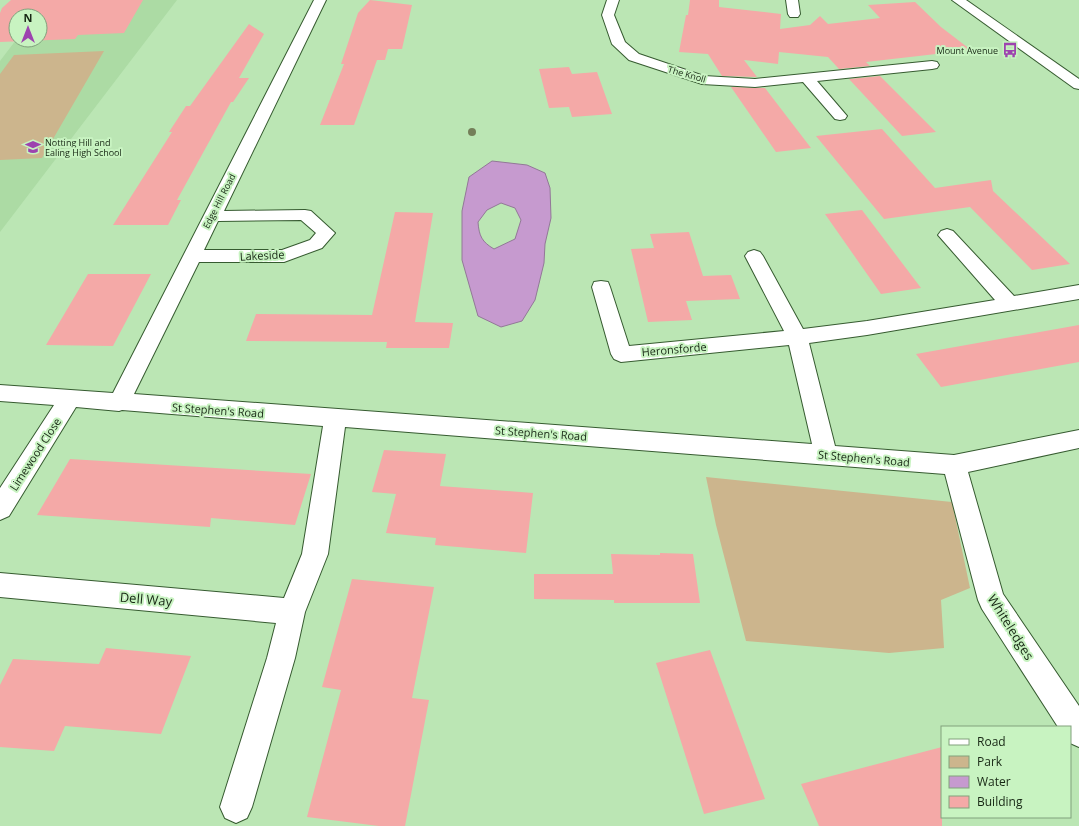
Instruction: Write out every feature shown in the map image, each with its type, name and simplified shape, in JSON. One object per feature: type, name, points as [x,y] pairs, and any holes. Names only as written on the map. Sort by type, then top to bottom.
[{"type":"street","name":"Edge Hill Road","points":[[119,403],[320,0]]},
{"type":"street","name":"The Knoll","points":[[613,0],[608,15],[619,44],[634,57],[702,80],[755,83],[932,65]]},
{"type":"street","points":[[792,0],[794,14]]},
{"type":"street","points":[[958,0],[1079,85]]},
{"type":"street","points":[[808,78],[840,116]]},
{"type":"street","name":"Lakeside","points":[[192,256],[284,256],[316,244],[326,233],[305,215],[212,216]]},
{"type":"street","points":[[947,235],[1010,304]]},
{"type":"street","points":[[754,256],[797,337],[826,455]]},
{"type":"street","name":"Heronsforde","points":[[601,287],[621,354],[797,337],[867,328],[1079,292]]},
{"type":"street","name":"St Stephen's Road","points":[[0,393],[335,419],[747,448],[954,465],[1079,439]]},
{"type":"street","name":"Limewood Close","points":[[0,509],[70,399]]},
{"type":"street","points":[[236,807],[281,658],[292,612],[314,554],[335,419]]},
{"type":"street","name":"Whiteledges","points":[[954,465],[991,600],[1079,732]]},
{"type":"street","name":"Dell Way","points":[[0,585],[292,612]]},
{"type":"shaded area","name":"Notting Hill and Ealing High School","points":[[45,0],[177,0],[0,232],[0,61],[10,48],[48,48],[48,8],[42,8]]},
{"type":"green space","points":[[104,51],[42,158],[0,160],[0,74],[14,55]]},
{"type":"green space","points":[[706,477],[952,502],[970,588],[941,600],[944,648],[889,653],[746,641],[716,525]]},
{"type":"water","points":[[492,161],[527,165],[545,173],[550,188],[551,218],[545,244],[544,263],[535,300],[522,321],[501,327],[478,316],[462,260],[462,211],[469,177]],"holes":[[[501,203],[515,208],[521,220],[515,239],[494,249],[482,238],[479,231],[478,222],[487,210]]]},
{"type":"building","points":[[11,0],[143,0],[124,33],[78,35],[75,39],[48,40],[48,8],[8,8],[8,42],[0,42],[0,13],[2,8]]},
{"type":"building","points":[[370,0],[412,5],[402,49],[388,49],[385,60],[377,60],[354,125],[320,125],[344,64],[341,64],[358,13]]},
{"type":"building","points":[[690,0],[719,0],[719,7],[781,14],[780,29],[810,25],[820,16],[828,24],[880,18],[868,5],[915,2],[941,27],[971,50],[866,62],[870,66],[839,69],[828,57],[779,52],[778,64],[744,60],[757,77],[722,76],[708,54],[679,52]]},
{"type":"building","points":[[249,24],[264,34],[239,78],[249,78],[233,102],[231,102],[177,200],[181,200],[168,225],[113,225],[172,132],[169,132],[186,106],[190,106]]},
{"type":"building","points":[[569,67],[572,74],[597,72],[612,114],[572,117],[569,107],[549,108],[539,69]]},
{"type":"building","points":[[880,76],[936,132],[902,136],[849,79]]},
{"type":"building","points":[[731,87],[765,88],[811,148],[776,152]]},
{"type":"building","points":[[882,129],[935,188],[991,180],[993,191],[1070,264],[1032,270],[970,207],[884,219],[816,136]]},
{"type":"building","points":[[862,210],[921,288],[881,294],[825,214]]},
{"type":"building","points":[[395,212],[433,213],[415,322],[453,323],[449,348],[386,348],[387,342],[246,341],[256,314],[372,315]]},
{"type":"building","points":[[689,232],[703,276],[731,275],[740,299],[686,301],[692,320],[648,322],[631,249],[654,248],[650,234]]},
{"type":"building","points":[[88,274],[151,274],[113,346],[46,345]]},
{"type":"building","points":[[1079,325],[1079,362],[941,387],[916,354]]},
{"type":"building","points":[[384,450],[446,454],[440,486],[533,493],[526,553],[435,545],[436,538],[386,533],[396,494],[372,492]]},
{"type":"building","points":[[70,459],[311,474],[295,525],[211,518],[210,527],[37,515]]},
{"type":"building","points":[[660,553],[693,554],[700,603],[614,603],[614,600],[534,599],[534,574],[613,574],[611,554],[660,555]]},
{"type":"building","points":[[352,579],[434,587],[412,698],[429,700],[405,826],[379,826],[307,817],[341,690],[322,687]]},
{"type":"building","points":[[106,648],[191,656],[161,734],[65,726],[54,751],[0,747],[0,685],[13,659],[99,664]]},
{"type":"building","points":[[710,650],[765,799],[704,814],[656,663]]},
{"type":"building","points":[[941,747],[942,826],[819,826],[801,784]]},
{"type":"place","name":"Mount Avenue","points":[[1010,50]]},
{"type":"place","name":"Notting Hill and Ealing High School","points":[[33,147]]}]
